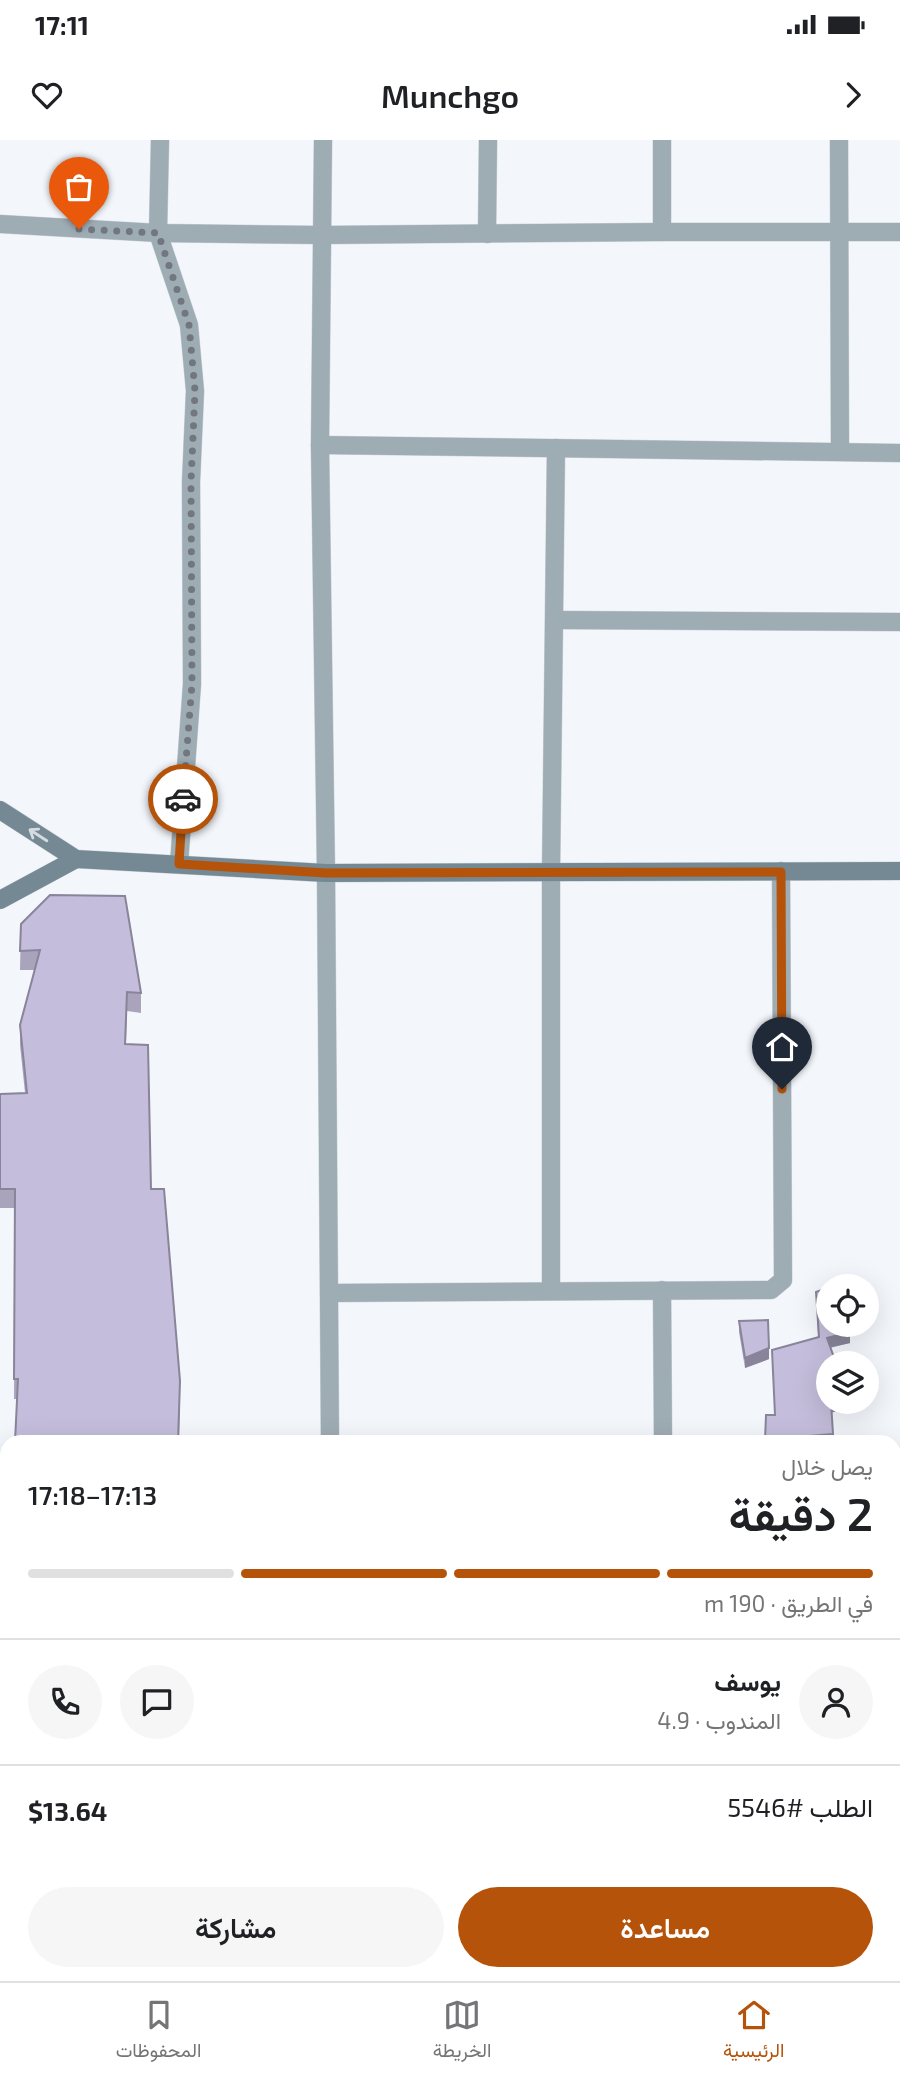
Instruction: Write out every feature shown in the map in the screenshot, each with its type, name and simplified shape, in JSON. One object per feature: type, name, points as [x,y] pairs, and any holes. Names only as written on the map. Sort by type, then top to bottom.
[{"type":"street","points":[[160,140],[158,233],[189,325],[195,391],[191,482],[192,684],[179,864]]},
{"type":"street","points":[[323,140],[320,445],[330,1435]]},
{"type":"street","points":[[487,234],[488,140]]},
{"type":"street","points":[[662,140],[662,232]]},
{"type":"street","points":[[839,140],[840,451]]},
{"type":"street","points":[[0,224],[158,233],[322,235],[900,232]]},
{"type":"street","points":[[320,445],[900,453]]},
{"type":"street","points":[[551,1291],[551,872],[556,448]]},
{"type":"street","points":[[555,620],[900,622]]},
{"type":"street","points":[[0,810],[76,859],[326,873],[900,871]]},
{"type":"street","points":[[0,900],[76,859]]},
{"type":"street","points":[[330,1293],[771,1290],[783,1280],[781,872]]},
{"type":"street","points":[[662,1290],[663,1435]]},
{"type":"building","points":[[50,895],[125,896],[141,993],[127,992],[125,1044],[148,1045],[151,1189],[164,1189],[180,1381],[178,1435],[15,1435],[18,1379],[14,1379],[15,1189],[0,1189],[0,1094],[27,1093],[20,1025],[40,950],[20,951],[21,924]]},
{"type":"building","points":[[768,1320],[769,1348],[745,1358],[739,1321]]},
{"type":"building","points":[[819,1337],[831,1337],[827,1338],[832,1351],[816,1351],[816,1414],[832,1414],[833,1434],[765,1435],[766,1415],[775,1415],[772,1350]]},
{"type":"way so far","points":[[79,229],[158,233],[189,325],[195,391],[191,482],[192,684],[183,799]]},
{"type":"route","points":[[183,799],[179,864],[326,873],[781,872],[782,1089]]}]
